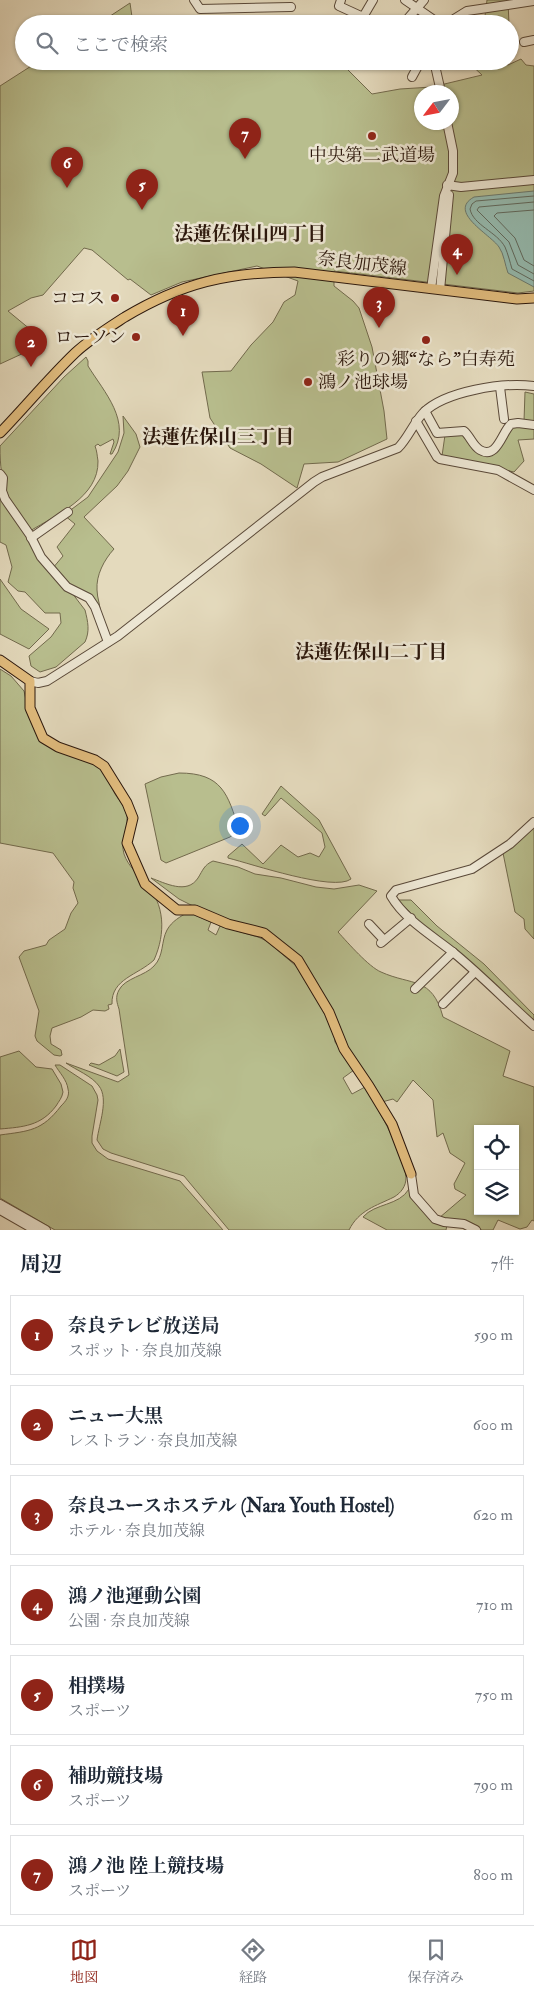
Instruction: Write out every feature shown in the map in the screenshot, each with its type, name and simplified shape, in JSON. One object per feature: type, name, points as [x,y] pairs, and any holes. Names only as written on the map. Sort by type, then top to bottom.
[{"type":"main road","name":"奈良加茂線","points":[[0,433],[76,352],[95,337],[151,302],[195,284],[258,272],[294,272],[517,299],[534,298]]},
{"type":"main road","points":[[0,660],[30,680],[30,708],[43,738],[58,747],[95,760],[104,766],[127,803],[133,818],[127,843],[145,884],[178,910],[195,910],[228,924],[264,933],[298,960],[329,1012],[344,1049],[392,1124],[411,1174]]},
{"type":"street","points":[[194,0],[200,9],[266,3],[291,6]]},
{"type":"street","points":[[341,0],[339,6],[359,15]]},
{"type":"street","points":[[364,15],[373,0]]},
{"type":"street","points":[[405,0],[427,15]]},
{"type":"street","points":[[410,15],[418,9],[424,0]]},
{"type":"street","points":[[475,0],[476,9]]},
{"type":"street","points":[[459,15],[476,9],[534,1]]},
{"type":"street","points":[[524,42],[534,40]]},
{"type":"street","points":[[412,77],[416,70]]},
{"type":"street","points":[[436,70],[439,85]]},
{"type":"street","points":[[435,290],[447,217],[448,185],[453,174],[453,151],[449,130]]},
{"type":"street","points":[[448,185],[461,187],[534,180]]},
{"type":"street","points":[[30,680],[38,683],[48,681],[108,642],[314,482],[322,477],[398,448],[416,421],[425,411],[439,401],[452,395],[500,387],[534,386]]},
{"type":"street","points":[[500,387],[504,419]]},
{"type":"street","points":[[425,411],[437,433],[464,432],[482,451],[489,451],[495,448],[510,424],[534,425]]},
{"type":"street","points":[[416,421],[440,459],[452,463],[498,470],[534,490]]},
{"type":"street","points":[[0,474],[3,478],[2,491],[5,499],[31,538],[41,557],[67,587],[89,598],[95,607],[108,642]]},
{"type":"street","points":[[31,538],[68,512]]},
{"type":"street","points":[[534,822],[510,844],[472,869],[396,890],[391,896],[411,918],[453,952],[534,1026]]},
{"type":"street","points":[[369,924],[382,942],[411,918]]},
{"type":"street","points":[[415,989],[453,952]]},
{"type":"street","points":[[443,1004],[475,972]]},
{"type":"street","points":[[411,1174],[414,1195],[435,1219],[464,1224],[476,1230]]},
{"type":"street","points":[[0,1204],[46,1230]]},
{"type":"street","points":[[0,1210],[35,1230]]},
{"type":"green space","points":[[487,0],[516,0],[508,2],[509,15],[485,15]]},
{"type":"green space","points":[[130,3],[132,15],[112,15]]},
{"type":"green space","points":[[521,59],[526,65],[534,66],[534,291],[518,293],[334,271],[334,286],[359,308],[372,347],[384,411],[387,439],[338,462],[304,464],[297,488],[261,464],[230,448],[210,418],[202,372],[231,371],[251,345],[273,322],[284,302],[295,295],[298,281],[257,266],[182,282],[151,295],[130,279],[128,280],[92,250],[84,248],[43,295],[31,298],[8,311],[31,330],[26,352],[0,364],[0,86],[25,70],[348,70],[372,94],[414,88],[414,130],[459,130],[459,85],[440,85],[482,75],[477,70],[519,70],[519,60]]},
{"type":"green space","points":[[86,357],[88,366],[114,408],[118,419],[118,442],[112,454],[110,454],[114,442],[113,439],[100,446],[98,444],[95,446],[98,461],[96,474],[84,495],[74,504],[30,531],[6,492],[1,472],[0,446],[64,377]]},
{"type":"green space","points":[[525,392],[534,394],[534,424],[524,421]]},
{"type":"green space","points":[[123,416],[136,434],[140,447],[128,471],[117,486],[84,517],[114,549],[99,573],[97,593],[100,614],[91,597],[66,584],[52,569],[63,556],[57,547],[75,524],[64,515],[88,497],[118,452],[124,433]]},
{"type":"green space","points":[[513,425],[534,427],[534,439],[518,440],[524,461],[514,472],[442,456],[445,435],[461,434],[475,449],[492,452]]},
{"type":"green space","points":[[0,489],[30,538],[85,610],[88,622],[85,642],[56,667],[40,672],[31,666],[29,656],[51,637],[61,623],[60,613],[45,613],[25,592],[18,591],[8,582],[12,567],[6,545],[0,542]]},
{"type":"green space","points":[[0,579],[21,609],[49,629],[29,649],[0,634]]},
{"type":"green space","points":[[0,669],[11,676],[24,691],[29,714],[39,734],[105,769],[112,788],[126,813],[124,854],[130,866],[152,891],[157,900],[162,919],[160,940],[154,960],[121,983],[113,996],[112,1004],[108,1005],[109,1009],[105,1011],[93,1010],[81,1017],[52,1028],[51,1044],[61,1050],[62,1055],[60,1056],[54,1055],[37,1041],[35,1036],[39,1011],[19,957],[24,951],[46,945],[49,940],[65,929],[71,913],[78,903],[73,888],[74,882],[53,853],[0,843]]},
{"type":"green space","points":[[179,773],[205,777],[221,788],[227,796],[239,830],[230,837],[166,863],[161,860],[145,784],[161,777]]},
{"type":"green space","points":[[281,786],[319,820],[351,879],[342,882],[311,880],[228,858],[242,844],[263,864],[281,845],[298,857],[310,853],[319,857],[325,847],[322,833],[281,798],[265,816],[262,814]]},
{"type":"green space","points":[[534,827],[534,939],[525,929],[524,919],[515,912],[503,853]]},
{"type":"green space","points":[[213,861],[238,867],[255,874],[281,878],[316,887],[334,889],[359,885],[377,891],[338,932],[376,969],[427,988],[438,1004],[443,1017],[510,1051],[503,1076],[534,1087],[534,1221],[532,1220],[527,1227],[520,1229],[498,1220],[493,1230],[482,1230],[469,1223],[439,1218],[466,1195],[455,1189],[454,1184],[465,1163],[450,1153],[443,1133],[437,1137],[433,1100],[413,1080],[397,1102],[393,1099],[382,1102],[343,1043],[338,1022],[300,958],[263,930],[228,922],[201,910],[179,899],[151,878],[169,885],[188,886],[198,878],[208,864]]},
{"type":"green space","points":[[398,900],[411,900],[437,926],[484,964],[534,1015],[534,1025],[429,931]]},
{"type":"green space","points":[[188,912],[211,922],[208,930],[216,935],[220,926],[267,941],[296,966],[333,1028],[335,1042],[354,1070],[343,1078],[352,1094],[365,1087],[390,1131],[404,1168],[406,1181],[404,1186],[394,1197],[363,1213],[349,1230],[229,1230],[184,1176],[111,1153],[103,1149],[97,1140],[103,1112],[102,1091],[92,1079],[66,1063],[118,1082],[129,1075],[117,1002],[118,993],[122,986],[130,980],[154,966],[161,953],[167,930],[174,922]]},
{"type":"green space","points":[[120,1049],[124,1072],[117,1076],[89,1065],[91,1063],[99,1065],[115,1056]]},
{"type":"green space","points":[[19,1051],[36,1067],[52,1069],[61,1084],[63,1094],[50,1113],[38,1122],[0,1129],[0,1057]]},
{"type":"green space","points":[[55,1065],[60,1065],[92,1086],[97,1095],[98,1100],[92,1143],[97,1151],[108,1159],[180,1181],[223,1230],[55,1230],[0,1198],[0,1135],[27,1131],[41,1125],[48,1121],[64,1102],[68,1094],[67,1086],[65,1079]]},
{"type":"green space","points":[[409,1189],[434,1222],[440,1225],[447,1225],[446,1230],[387,1230],[363,1217],[374,1209],[399,1199]]},
{"type":"water","points":[[534,191],[534,287],[508,273],[499,247],[473,223],[465,209],[467,203],[474,197]]},
{"type":"place","name":"中央第二武道場","points":[[372,136]]},
{"type":"place","name":"鴻ノ池 陸上競技場","points":[[245,159]]},
{"type":"place","name":"補助競技場","points":[[67,188]]},
{"type":"place","name":"相撲場","points":[[142,210]]},
{"type":"place","name":"鴻ノ池運動公園","points":[[457,275]]},
{"type":"place","name":"ココス","points":[[115,298]]},
{"type":"place","name":"奈良ユースホステル (Nara Youth Hostel)","points":[[379,328]]},
{"type":"place","name":"奈良テレビ放送局","points":[[183,336]]},
{"type":"place","name":"ローソン","points":[[136,337]]},
{"type":"place","name":"彩りの郷“なら”白寿苑","points":[[426,340]]},
{"type":"place","name":"ニュー大黒","points":[[31,367]]},
{"type":"place","name":"鴻ノ池球場","points":[[308,382]]},
{"type":"district","name":"法蓮佐保山四丁目","points":[[250,234]]},
{"type":"district","name":"法蓮佐保山三丁目","points":[[218,437]]},
{"type":"district","name":"法蓮佐保山二丁目","points":[[371,652]]}]
